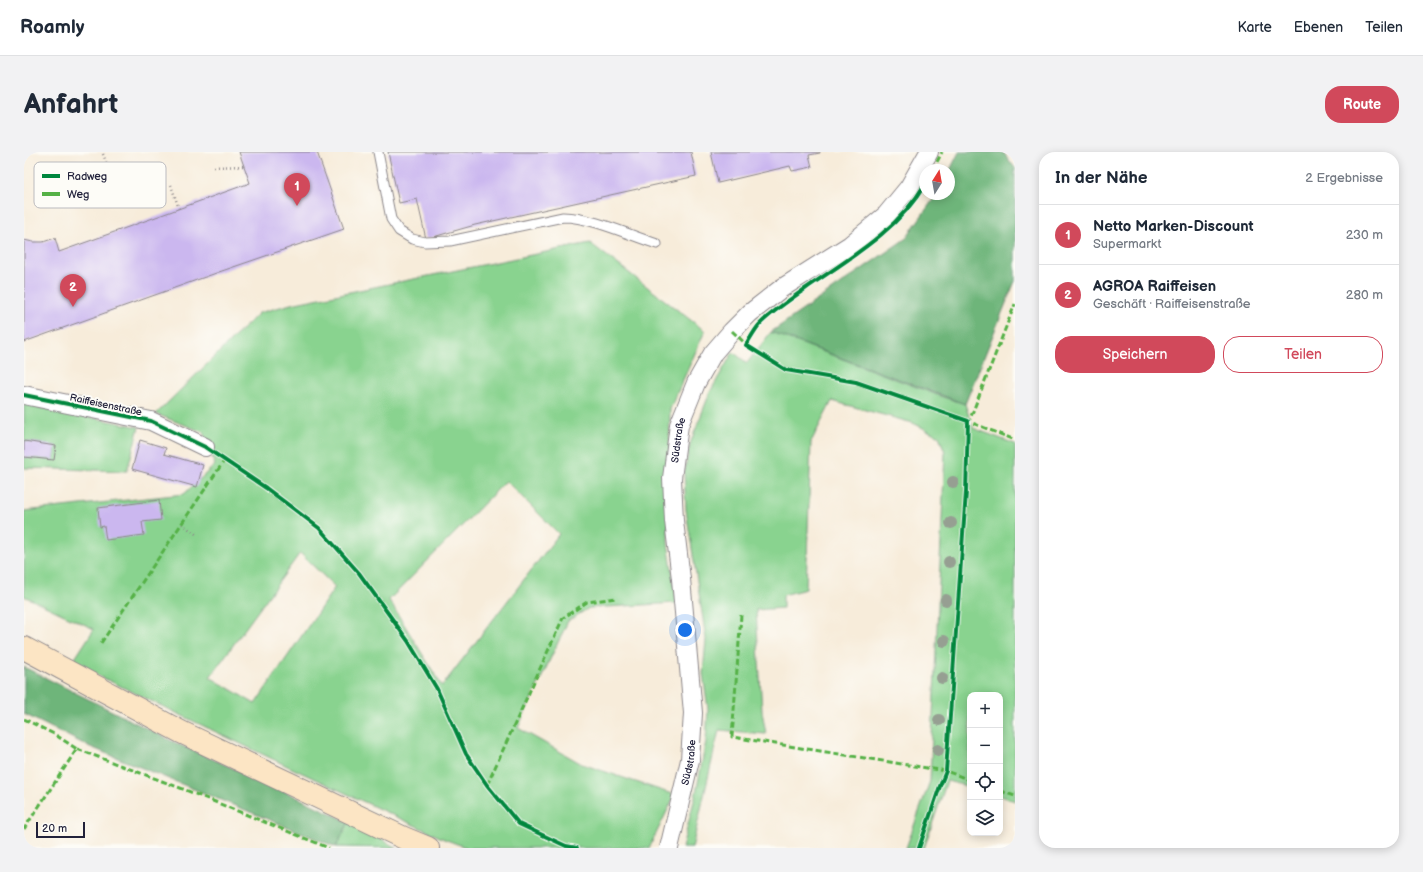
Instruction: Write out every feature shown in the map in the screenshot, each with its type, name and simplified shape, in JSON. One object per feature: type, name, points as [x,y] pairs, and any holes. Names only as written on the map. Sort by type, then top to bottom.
[{"type":"main road","points":[[24,648],[181,732],[428,848]]},
{"type":"street","name":"Südstraße","points":[[662,848],[671,840],[690,760],[693,713],[681,579],[674,521],[672,478],[679,425],[696,383],[713,353],[732,331],[750,313],[782,288],[850,245],[886,215],[909,186],[929,152]]},
{"type":"street","name":"Raiffeisenstraße","points":[[24,395],[151,421],[205,447]]},
{"type":"lane","points":[[378,152],[391,219],[399,231],[412,239],[425,242],[450,241],[563,217],[572,217],[592,222],[657,244]]},
{"type":"path","points":[[103,154],[106,162]]},
{"type":"path","points":[[214,167],[244,166]]},
{"type":"path","points":[[170,185],[179,209]]},
{"type":"path","points":[[182,524],[197,535]]},
{"type":"green space","points":[[959,152],[1003,152],[1015,168],[1015,281],[965,404],[771,332],[905,239],[933,200],[955,200],[955,164],[953,164]]},
{"type":"green space","points":[[590,243],[705,331],[670,409],[668,543],[677,603],[589,608],[568,621],[518,728],[582,764],[675,795],[649,848],[468,848],[444,839],[72,663],[94,629],[24,596],[24,511],[184,494],[215,465],[203,432],[156,414],[259,313],[291,304]],"holes":[[[506,481],[559,534],[442,686],[389,600]],[[300,553],[335,587],[255,704],[210,677]]]},
{"type":"green space","points":[[771,332],[965,404],[973,428],[1015,444],[1015,801],[1003,797],[1003,692],[967,692],[967,786],[947,781],[924,848],[906,848],[930,781],[945,452],[939,436],[913,423],[832,401],[811,442],[806,589],[783,595],[783,608],[756,610],[762,711],[766,734],[719,730],[692,848],[682,848],[696,793],[706,741],[708,709],[703,674],[706,639],[686,510],[684,474],[690,444],[710,392],[733,352],[747,363]]},
{"type":"green space","points":[[24,404],[139,427],[127,471],[24,468],[24,457],[54,460],[56,446],[24,441]]},
{"type":"green space","points":[[24,667],[180,745],[267,783],[349,822],[336,847],[88,746],[24,714]]},
{"type":"green space","points":[[349,822],[397,848],[336,847]]},
{"type":"building","points":[[239,152],[317,152],[344,229],[24,342],[24,240],[43,242],[55,238],[59,252],[250,183]]},
{"type":"building","points":[[388,152],[691,152],[696,176],[475,225],[426,239],[417,199],[399,203]]},
{"type":"building","points":[[711,152],[820,153],[809,155],[812,167],[792,171],[790,166],[718,183]]},
{"type":"building","points":[[140,440],[166,448],[164,454],[203,465],[197,487],[132,469]]},
{"type":"building","points":[[24,441],[56,446],[54,460],[24,457]]},
{"type":"building","points":[[159,500],[161,520],[142,522],[144,535],[106,540],[104,526],[100,527],[98,508]]},
{"type":"marked path","points":[[936,164],[942,152]]},
{"type":"marked path","points":[[968,424],[1015,304]]},
{"type":"marked path","points":[[732,331],[749,347]]},
{"type":"marked path","points":[[965,420],[1015,440]]},
{"type":"marked path","points":[[101,643],[224,461]]},
{"type":"marked path","points":[[487,785],[563,618],[587,602],[617,598]]},
{"type":"marked path","points":[[741,615],[732,737],[946,771],[967,779]]},
{"type":"marked path","points":[[24,719],[54,734],[77,749],[24,829]]},
{"type":"marked path","points":[[77,749],[183,789],[329,848]]},
{"type":"marked path","points":[[1003,792],[1015,796]]},
{"type":"cycle path","points":[[919,193],[901,216],[887,230],[855,255],[793,297],[764,320],[757,327],[746,345],[786,370],[856,382],[968,421],[966,492],[946,771],[919,848]]},
{"type":"cycle path","points":[[24,395],[151,421],[205,447],[266,488],[319,528],[359,573],[408,641],[437,689],[466,754],[487,785],[519,824],[566,846],[577,848]]},
{"type":"place","name":"Netto Marken-Discount","points":[[297,206]]},
{"type":"place","name":"AGROA Raiffeisen","points":[[73,307]]}]
